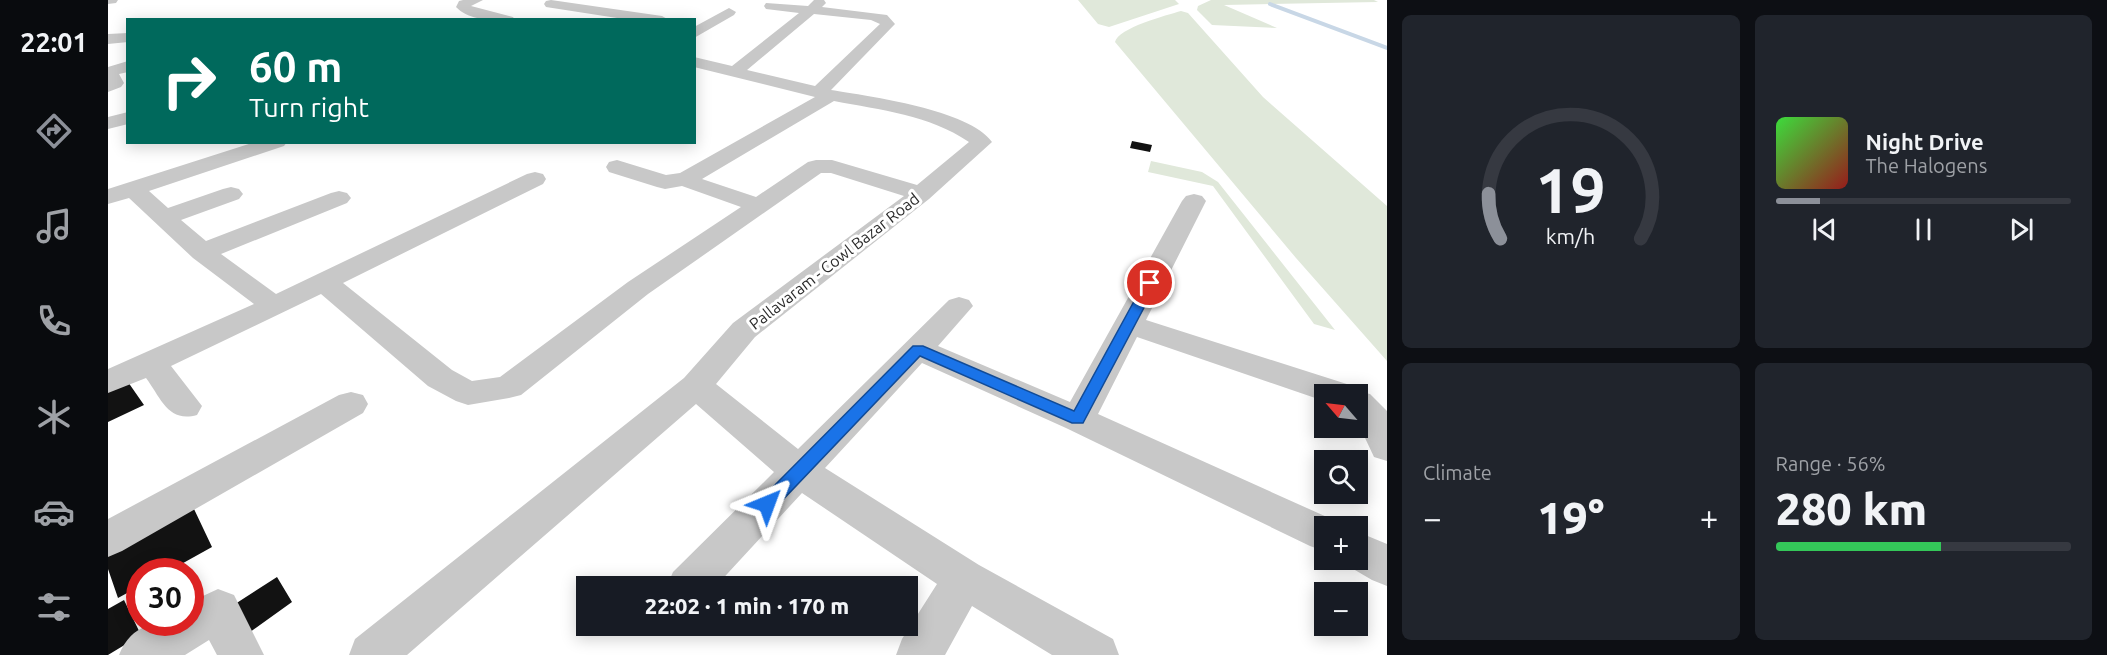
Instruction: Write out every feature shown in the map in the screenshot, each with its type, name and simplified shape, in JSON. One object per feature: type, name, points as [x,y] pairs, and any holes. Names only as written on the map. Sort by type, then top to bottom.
[{"type":"street","points":[[608,12],[634,0]]},
{"type":"street","points":[[551,4],[661,16]]},
{"type":"street","points":[[616,167],[665,182],[686,179],[825,93],[888,24],[882,18],[817,5],[771,6]]},
{"type":"street","points":[[735,72],[817,5]]},
{"type":"street","points":[[453,17],[473,6],[503,18]]},
{"type":"street","points":[[699,28],[729,12]]},
{"type":"street","points":[[108,39],[126,37]]},
{"type":"street","name":"Pallavaram - Cowl Bazar Road","points":[[372,655],[696,386],[744,330],[921,194],[982,142],[957,125],[933,116],[696,62]]},
{"type":"street","points":[[108,87],[116,83],[109,72],[126,67]]},
{"type":"street","points":[[108,123],[126,118]]},
{"type":"street","points":[[108,197],[271,144]]},
{"type":"street","points":[[324,282],[440,378],[468,393],[509,387],[638,288],[816,167],[824,165],[921,194]]},
{"type":"street","points":[[108,382],[274,306],[535,179]]},
{"type":"street","points":[[686,179],[757,205]]},
{"type":"street","points":[[133,189],[202,252],[274,306]]},
{"type":"street","points":[[166,217],[231,194]]},
{"type":"street","points":[[202,252],[339,198]]},
{"type":"street","points":[[1078,419],[1194,201]]},
{"type":"street","points":[[698,576],[959,306]]},
{"type":"street","points":[[1128,324],[1314,385]]},
{"type":"street","points":[[918,349],[1078,419],[1314,529]]},
{"type":"street","points":[[151,362],[185,406]]},
{"type":"street","points":[[696,386],[799,471],[964,579],[1096,655]]},
{"type":"street","points":[[108,539],[351,404]]},
{"type":"street","points":[[1368,412],[1373,417],[1387,447]]},
{"type":"street","points":[[1368,555],[1387,567]]},
{"type":"street","points":[[918,655],[964,579]]},
{"type":"street","points":[[142,655],[218,610],[241,655]]},
{"type":"shaded area","points":[[1078,0],[1175,0],[1179,4],[1109,27],[1098,24]]},
{"type":"shaded area","points":[[1211,0],[1374,0],[1378,2],[1224,5],[1277,28],[1212,25],[1197,10],[1198,6]]},
{"type":"shaded area","points":[[1181,11],[1188,13],[1263,97],[1387,206],[1387,361],[1296,258],[1115,42],[1118,37],[1134,27]]},
{"type":"shaded area","points":[[1151,161],[1202,172],[1218,182],[1335,330],[1314,324],[1213,186],[1148,172]]},
{"type":"building","points":[[1132,141],[1152,145],[1150,152],[1130,148]]},
{"type":"building","points":[[128,382],[144,405],[108,422],[108,391]]},
{"type":"building","points":[[194,509],[212,547],[192,558],[126,558],[126,594],[118,598],[108,569],[108,554]]},
{"type":"building","points":[[277,577],[292,602],[246,635],[232,606]]},
{"type":"building","points":[[124,600],[126,636],[139,636],[108,655],[108,609]]},
{"type":"waterway","points":[[1270,4],[1387,48]]},
{"type":"route","points":[[767,504],[918,349],[1078,419],[1150,283]]}]
